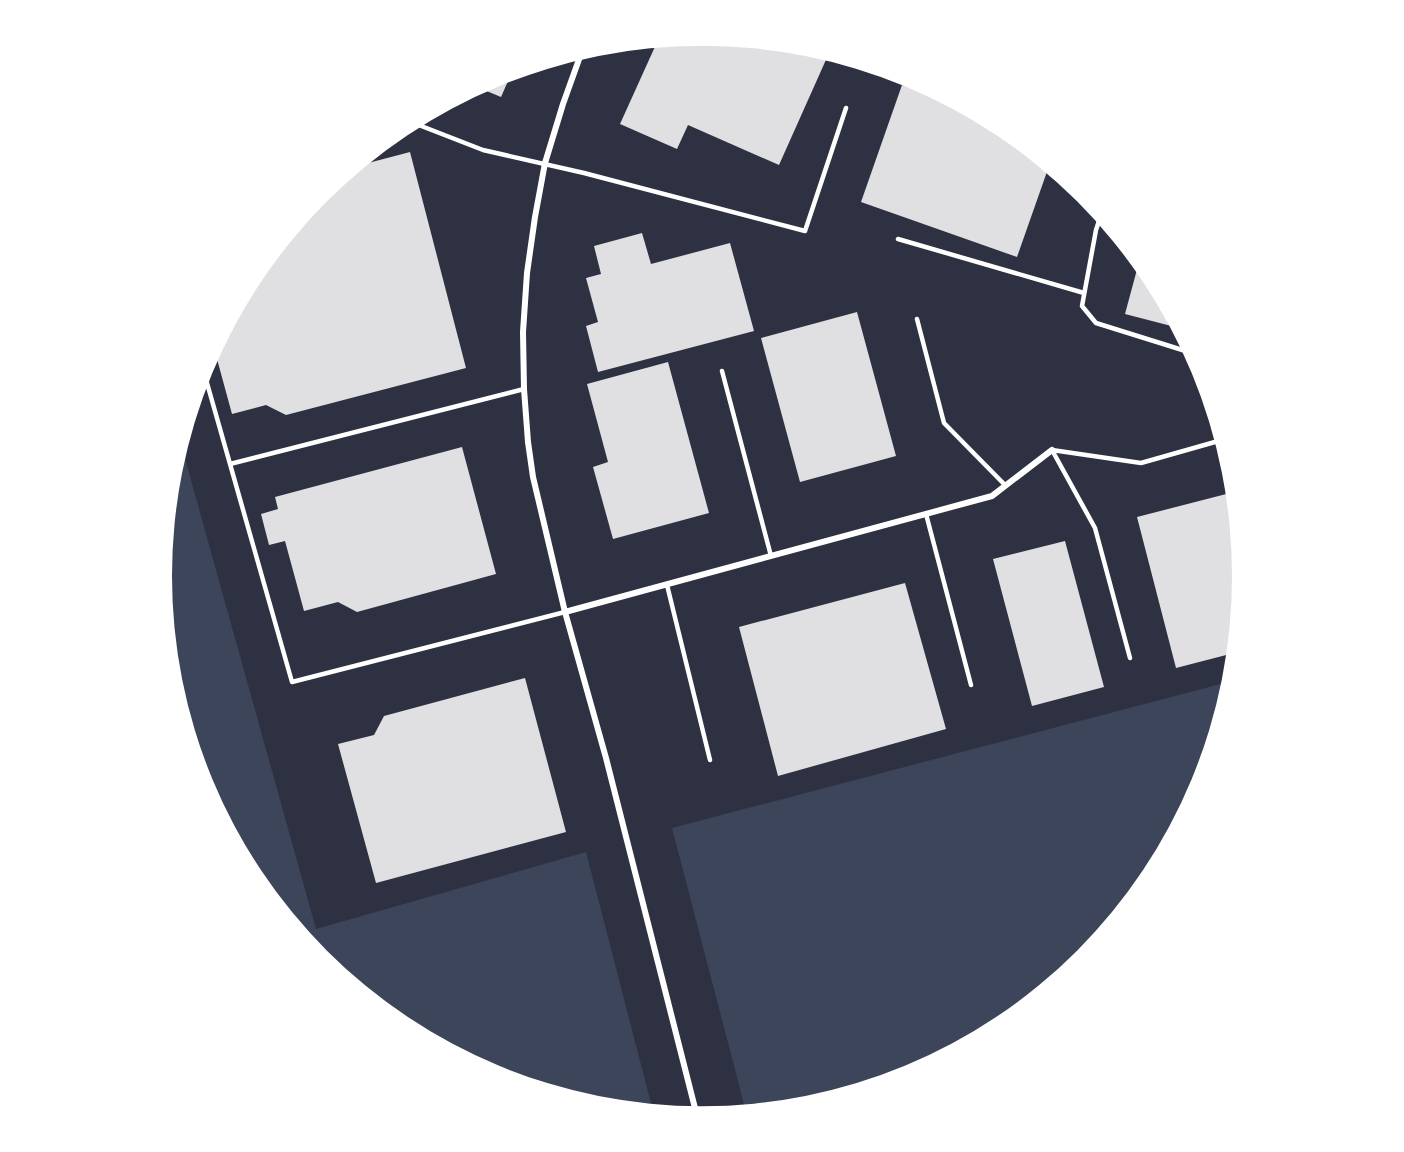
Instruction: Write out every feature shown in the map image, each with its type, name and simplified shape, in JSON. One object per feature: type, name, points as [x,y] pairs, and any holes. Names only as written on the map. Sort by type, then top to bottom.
[{"type":"street","points":[[578,62],[562,104],[545,163],[527,273],[523,332],[528,442],[533,477],[565,612],[606,758],[694,1106]]},
{"type":"street","points":[[565,612],[992,496],[1052,450]]},
{"type":"lane","points":[[423,126],[483,150],[545,163],[805,231],[846,108]]},
{"type":"lane","points":[[1098,225],[1082,306],[1096,323],[1180,349]]},
{"type":"lane","points":[[898,239],[1084,293]]},
{"type":"lane","points":[[917,320],[944,423],[1005,485]]},
{"type":"lane","points":[[722,371],[771,556]]},
{"type":"lane","points":[[208,387],[292,682],[565,612]]},
{"type":"lane","points":[[230,464],[524,389]]},
{"type":"lane","points":[[1052,450],[1141,462],[1214,442]]},
{"type":"lane","points":[[1052,450],[1095,528],[1130,657]]},
{"type":"lane","points":[[926,514],[971,685]]},
{"type":"lane","points":[[667,585],[710,760]]},
{"type":"shaded area","points":[[186,461],[316,929],[586,852],[651,1103],[599,1095],[532,1077],[499,1065],[437,1035],[380,996],[353,974],[304,925],[282,898],[243,841],[227,810],[201,746],[183,679],[177,645],[172,576],[177,507]]},
{"type":"shaded area","points":[[1220,684],[1203,746],[1177,810],[1142,870],[1100,925],[1051,974],[1024,996],[967,1035],[905,1065],[839,1087],[771,1101],[744,1103],[672,828]]},
{"type":"building","points":[[702,46],[737,48],[771,51],[825,62],[779,165],[688,125],[677,149],[620,124],[654,49]]},
{"type":"building","points":[[507,84],[501,97],[488,92]]},
{"type":"building","points":[[902,86],[967,117],[1046,174],[1017,257],[861,202]]},
{"type":"building","points":[[410,152],[466,368],[286,415],[266,405],[232,414],[218,362],[243,311],[282,254],[304,227],[353,178],[373,162]]},
{"type":"building","points":[[642,233],[651,264],[730,243],[754,331],[598,372],[586,326],[598,322],[586,278],[601,274],[594,246]]},
{"type":"building","points":[[1136,273],[1168,325],[1125,314]]},
{"type":"building","points":[[857,312],[896,456],[800,482],[761,338]]},
{"type":"building","points":[[668,362],[709,513],[613,539],[593,467],[608,462],[587,384]]},
{"type":"building","points":[[462,447],[496,574],[357,612],[338,602],[304,611],[285,541],[269,545],[261,514],[278,509],[275,497]]},
{"type":"building","points":[[1225,494],[1232,576],[1225,655],[1176,668],[1137,517]]},
{"type":"building","points":[[1065,541],[1104,687],[1032,706],[993,559]]},
{"type":"building","points":[[905,583],[946,729],[778,776],[739,627]]},
{"type":"building","points":[[525,678],[566,832],[376,883],[338,744],[374,735],[384,716]]}]
